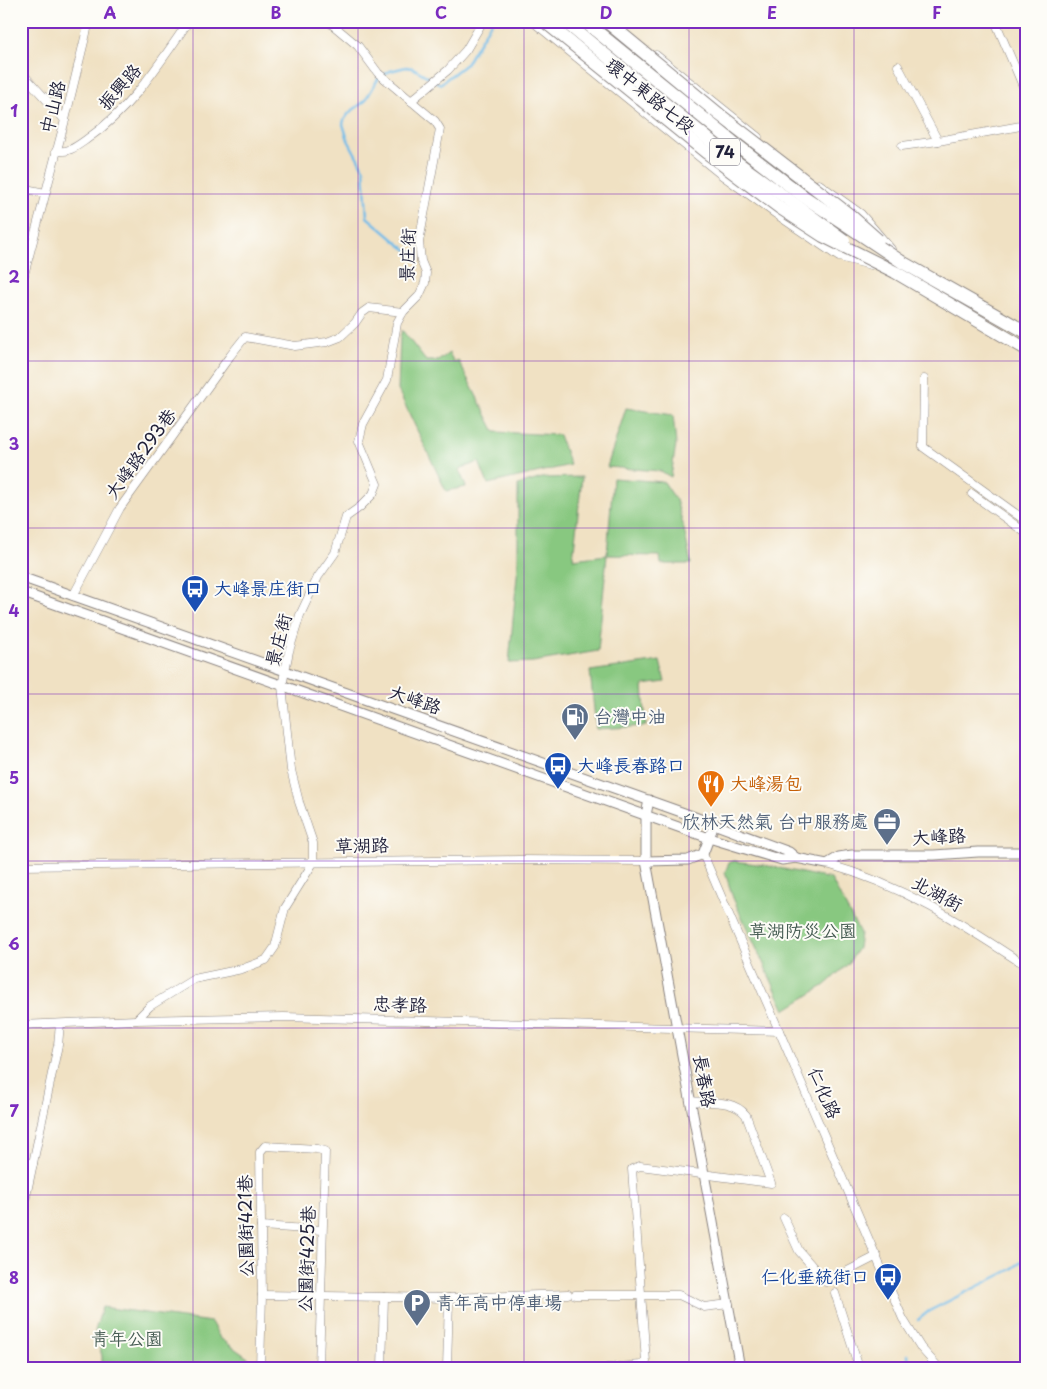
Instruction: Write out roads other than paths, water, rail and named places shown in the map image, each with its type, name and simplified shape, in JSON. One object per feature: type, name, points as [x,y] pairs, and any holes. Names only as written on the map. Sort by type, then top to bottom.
[{"type":"highway","points":[[544,21],[707,153],[780,208],[823,236],[898,267]]},
{"type":"highway","name":"74","points":[[564,21],[734,160],[846,241],[1026,331]]},
{"type":"highway","name":"74","points":[[584,21],[795,190],[858,235],[898,267],[1026,349]]},
{"type":"highway","points":[[606,21],[720,115],[851,216],[898,267]]},
{"type":"street","name":"中山路","points":[[21,286],[89,21]]},
{"type":"street","name":"振興路","points":[[56,151],[66,152],[100,130],[119,114],[143,86],[189,21]]},
{"type":"street","name":"景庄街","points":[[313,863],[313,843],[299,802],[291,770],[282,686],[289,651],[300,615],[318,577],[336,553],[346,517],[360,507],[376,490],[378,484],[360,441],[363,424],[387,380],[397,323],[403,312],[419,296],[425,283],[426,273],[421,262],[419,242],[440,129],[435,121],[378,73],[358,46],[328,21]]},
{"type":"street","points":[[411,101],[448,70],[466,50],[483,21]]},
{"type":"street","name":"環中東路七段","points":[[532,21],[719,173],[776,214],[839,257],[878,267]]},
{"type":"street","name":"環中東路七段","points":[[560,21],[731,162],[790,207],[878,267],[1026,349]]},
{"type":"street","name":"環中東路七段","points":[[592,21],[746,146],[806,192],[891,248]]},
{"type":"street","name":"環中東路七段","points":[[616,21],[757,136],[813,180],[861,214],[904,260],[1026,331]]},
{"type":"street","points":[[996,21],[1026,94]]},
{"type":"street","points":[[898,66],[938,141]]},
{"type":"street","points":[[21,72],[65,120]]},
{"type":"street","points":[[902,146],[1026,125]]},
{"type":"street","points":[[719,173],[757,136]]},
{"type":"street","points":[[21,188],[46,193]]},
{"type":"street","name":"大峰路293巷","points":[[73,596],[120,508],[245,337],[295,346],[327,342],[340,337],[369,308],[403,312]]},
{"type":"street","points":[[924,379],[923,447],[1026,521]]},
{"type":"street","points":[[972,494],[1026,533]]},
{"type":"street","name":"大峰路","points":[[21,577],[649,800],[789,852],[796,858]]},
{"type":"street","name":"大峰路","points":[[21,592],[709,838],[782,860],[796,858],[826,864],[839,857],[852,855],[1026,852]]},
{"type":"street","name":"長春路","points":[[649,800],[646,815],[646,861],[740,1368]]},
{"type":"street","points":[[703,854],[714,825]]},
{"type":"street","name":"草湖路","points":[[21,866],[519,860],[646,861],[688,860],[703,854]]},
{"type":"street","name":"仁化路","points":[[703,854],[705,863],[903,1319],[921,1348],[939,1368]]},
{"type":"street","points":[[136,1020],[150,1006],[194,978],[242,969],[266,960],[275,947],[285,908],[313,863]]},
{"type":"street","name":"北湖街","points":[[826,864],[856,872],[937,909],[1026,966]]},
{"type":"street","name":"忠孝路","points":[[21,1025],[136,1020],[284,1017],[779,1031]]},
{"type":"street","points":[[21,1220],[58,1045],[60,1024]]},
{"type":"street","points":[[607,1368],[641,1365],[646,1362],[632,1169],[640,1166],[705,1176],[771,1183],[746,1115],[741,1109],[731,1104],[690,1101]]},
{"type":"street","name":"公園街421巷","points":[[260,1368],[262,1295],[260,1152],[265,1146],[325,1151]]},
{"type":"street","name":"公園街425巷","points":[[319,1368],[325,1151]]},
{"type":"street","points":[[21,1161],[33,1164]]},
{"type":"street","points":[[784,1218],[799,1251],[834,1291],[858,1368]]},
{"type":"street","points":[[261,1226],[322,1230]]},
{"type":"street","points":[[826,1282],[877,1256]]},
{"type":"street","points":[[262,1295],[449,1298],[679,1295],[704,1307],[729,1304]]},
{"type":"street","points":[[382,1368],[384,1297]]},
{"type":"street","points":[[447,1368],[449,1298]]},
{"type":"waterway","points":[[412,253],[367,217],[364,170],[348,140],[343,124],[344,120],[349,113],[365,101],[378,79],[390,71],[406,67],[413,68],[440,84],[466,64],[492,21]]},
{"type":"waterway","points":[[918,1320],[929,1311],[1010,1270],[1026,1259]]},
{"type":"waterway","points":[[908,1355],[909,1368]]},
{"type":"place","name":"大峰景庄街口","points":[[195,613]]},
{"type":"place","name":"台灣中油","points":[[575,741]]},
{"type":"place","name":"大峰長春路口","points":[[558,790]]},
{"type":"place","name":"大峰湯包","points":[[711,808]]},
{"type":"place","name":"欣林天然氣 台中服務處","points":[[887,846]]},
{"type":"place","name":"仁化垂統街口","points":[[888,1301]]},
{"type":"place","name":"青年高中停車場","points":[[417,1327]]},
{"type":"park label","name":"草湖防災公園","points":[[803,931]]},
{"type":"park label","name":"青年公園","points":[[127,1339]]}]
